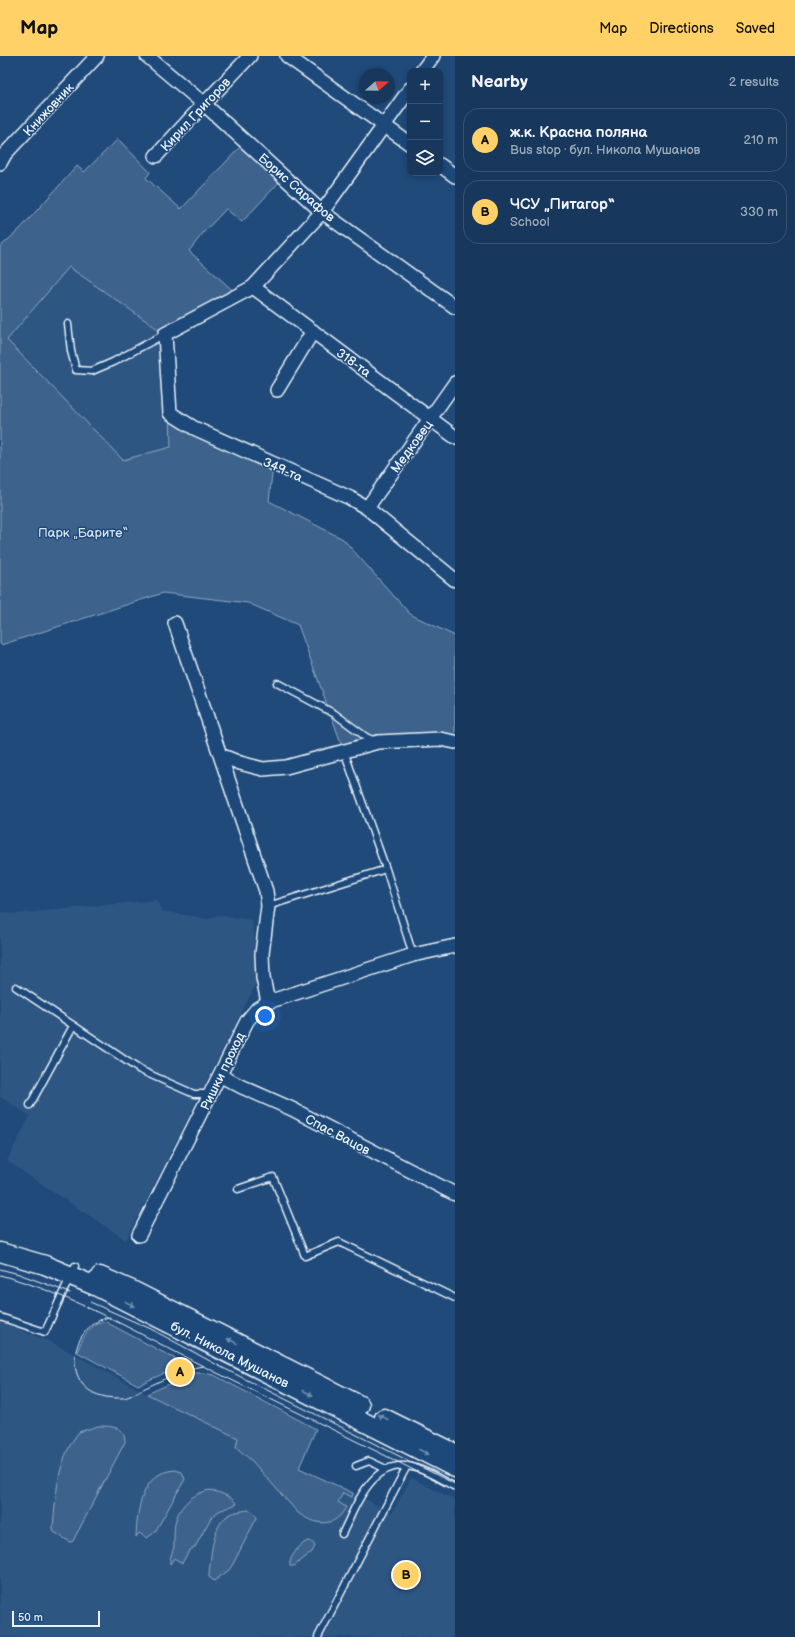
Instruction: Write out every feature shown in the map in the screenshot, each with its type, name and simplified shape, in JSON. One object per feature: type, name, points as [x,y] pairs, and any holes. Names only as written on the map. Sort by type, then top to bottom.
[{"type":"main road","name":"бул. Никола Мушанов","points":[[0,1239],[41,1251],[101,1289],[455,1468]]},
{"type":"main road","name":"бул. Никола Мушанов","points":[[0,1252],[44,1265],[73,1271],[132,1290],[455,1453]]},
{"type":"street","name":"Книжовник","points":[[0,163],[5,154],[97,56]]},
{"type":"street","name":"Борис Сарафов","points":[[147,56],[204,104],[322,212],[455,307]]},
{"type":"street","name":"Кирил Григоров","points":[[156,156],[250,56]]},
{"type":"street","points":[[287,56],[407,142]]},
{"type":"street","points":[[424,68],[433,56]]},
{"type":"street","points":[[165,334],[253,287],[322,212],[407,93]]},
{"type":"street","points":[[443,167],[455,176]]},
{"type":"street","name":"318-та","points":[[253,287],[455,437]]},
{"type":"street","points":[[277,390],[313,331]]},
{"type":"street","name":"349-та","points":[[165,334],[170,413],[194,428],[350,498],[367,508],[455,580]]},
{"type":"street","name":"Медковец","points":[[367,508],[455,384]]},
{"type":"street","points":[[175,623],[266,891],[268,906],[262,954],[263,978],[268,1002]]},
{"type":"street","points":[[220,755],[240,763],[263,769],[286,767],[378,742],[440,739],[455,742]]},
{"type":"street","name":"Ришки проход","points":[[139,1236],[221,1076],[247,1020],[257,1009],[268,1002],[413,955],[455,946]]},
{"type":"street","name":"Спас Вацов","points":[[221,1076],[292,1109],[455,1194]]},
{"type":"lane","points":[[68,324],[71,351],[76,370],[92,371],[113,362],[165,334]]},
{"type":"lane","points":[[277,683],[335,714],[366,736],[378,742]]},
{"type":"lane","points":[[344,751],[386,869],[413,955]]},
{"type":"lane","points":[[268,906],[386,869]]},
{"type":"lane","points":[[16,987],[140,1070],[194,1094],[211,1094]]},
{"type":"lane","points":[[30,1105],[73,1026]]},
{"type":"lane","points":[[238,1189],[273,1177],[305,1256],[339,1242],[455,1298]]},
{"type":"lane","points":[[0,1317],[44,1332],[73,1271]]},
{"type":"lane","points":[[356,1466],[369,1461],[386,1469]]},
{"type":"lane","points":[[342,1534],[372,1479],[386,1469],[399,1466],[417,1468],[455,1487]]},
{"type":"lane","points":[[318,1637],[407,1466]]},
{"type":"shaded area","points":[[69,267],[165,334],[171,447],[123,460],[7,340]]},
{"type":"shaded area","points":[[156,900],[162,911],[208,919],[217,915],[252,920],[259,978],[126,1240],[7,1161],[30,1116],[0,1097],[0,912],[13,914]]},
{"type":"shaded area","points":[[0,1322],[51,1342],[147,1394],[392,1513],[411,1478],[455,1500],[455,1637],[0,1637]]},
{"type":"green space","name":"Парк „Барите“","points":[[118,139],[150,172],[146,178],[181,209],[245,142],[284,177],[242,222],[226,209],[204,232],[189,251],[238,295],[165,334],[69,267],[7,340],[123,460],[171,447],[170,413],[273,465],[269,501],[343,539],[410,614],[455,636],[455,742],[344,751],[298,625],[248,603],[163,593],[1,645],[0,644],[0,247],[20,229],[77,166],[84,172]]},
{"type":"green space","points":[[104,1321],[185,1364],[138,1385],[77,1352],[81,1342],[90,1329],[94,1325]]},
{"type":"green space","points":[[191,1340],[455,1472],[455,1479],[188,1345]]},
{"type":"green space","points":[[194,1373],[214,1375],[316,1429],[299,1468],[353,1493],[352,1497],[343,1493],[338,1502],[346,1507],[341,1514],[336,1519],[324,1523],[304,1517],[298,1513],[252,1461],[236,1447],[238,1438],[147,1394]]},
{"type":"green space","points":[[98,1426],[107,1426],[120,1430],[125,1442],[73,1541],[70,1542],[54,1532],[53,1528],[59,1478],[66,1454],[79,1432]]},
{"type":"green space","points":[[175,1470],[182,1472],[185,1479],[155,1532],[147,1538],[139,1533],[136,1537],[140,1505],[143,1494],[148,1485],[164,1472]]},
{"type":"green space","points":[[210,1490],[228,1496],[237,1504],[219,1511],[212,1516],[195,1547],[189,1551],[182,1563],[174,1558],[170,1564],[174,1546],[175,1523],[180,1511],[183,1506],[193,1497]]},
{"type":"green space","points":[[248,1510],[254,1513],[257,1518],[229,1570],[214,1581],[209,1577],[209,1574],[213,1543],[218,1527],[227,1516]]},
{"type":"green space","points":[[309,1541],[315,1546],[312,1552],[294,1566],[290,1566],[291,1559],[296,1551],[302,1544]]},
{"type":"tram line","points":[[0,1269],[19,1274],[70,1293]]},
{"type":"tram line","points":[[0,1275],[54,1293],[105,1316],[455,1491]]},
{"type":"tram line","points":[[90,1302],[151,1329],[221,1367],[455,1484]]},
{"type":"tram line","points":[[110,1317],[96,1322],[86,1330],[79,1342],[75,1355],[76,1368],[80,1380],[89,1390],[104,1397],[124,1398],[180,1372],[203,1366]]},
{"type":"place","name":"ж.к. Красна поляна","points":[[180,1372]]},
{"type":"place","name":"ЧСУ „Питагор“","points":[[406,1575]]}]
